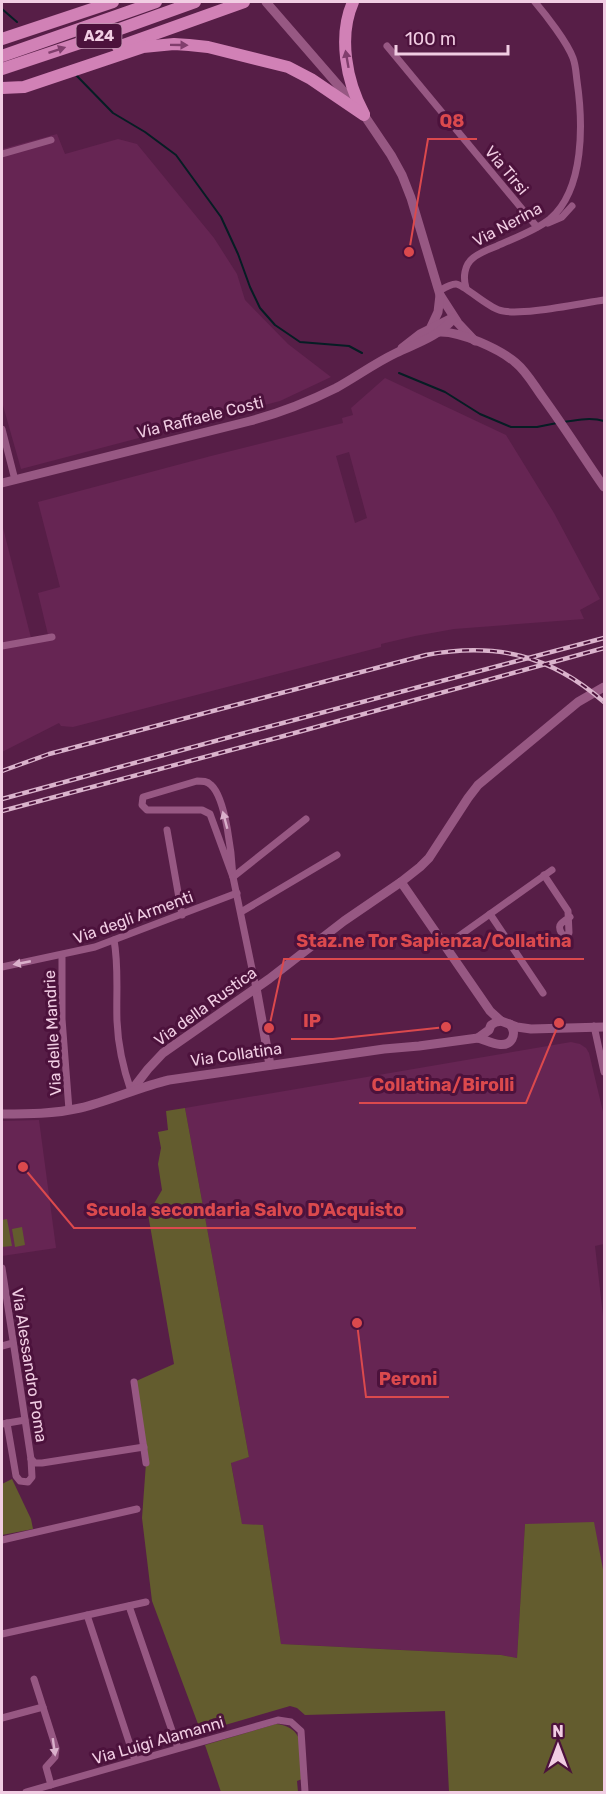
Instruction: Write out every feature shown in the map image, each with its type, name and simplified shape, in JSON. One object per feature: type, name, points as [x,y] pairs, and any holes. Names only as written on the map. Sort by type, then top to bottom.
[{"type":"highway","points":[[2,33],[93,2]]},
{"type":"highway","points":[[2,39],[113,2]]},
{"type":"highway","name":"A24","points":[[2,56],[156,2]]},
{"type":"highway","name":"A24","points":[[2,69],[195,2]]},
{"type":"highway","points":[[2,88],[243,2]]},
{"type":"highway","points":[[353,2],[346,23],[345,50],[353,86],[364,115]]},
{"type":"highway","points":[[2,88],[24,87],[143,47],[189,45],[208,47],[288,67],[311,79],[364,115]]},
{"type":"street","points":[[266,2],[364,115],[391,155],[411,198],[440,293],[454,318],[475,341]]},
{"type":"street","name":"Via Nerina","points":[[453,284],[460,279],[473,258],[540,226],[560,209],[571,187],[576,170],[580,100],[573,58],[535,2]]},
{"type":"street","name":"Via Tirsi","points":[[387,46],[540,226]]},
{"type":"street","points":[[2,154],[51,140]]},
{"type":"street","points":[[540,226],[562,217],[572,206]]},
{"type":"street","name":"Via Nerina","points":[[465,270],[466,288]]},
{"type":"street","points":[[430,328],[438,312],[440,293],[453,284],[461,284],[480,300],[501,311],[536,310],[604,300]]},
{"type":"street","name":"Via Raffaele Costi","points":[[396,353],[430,328],[454,318]]},
{"type":"street","name":"Via Raffaele Costi","points":[[2,483],[276,413],[327,392],[396,353],[440,332],[454,318]]},
{"type":"street","points":[[440,332],[455,333],[515,362],[552,410],[604,487]]},
{"type":"street","points":[[2,429],[15,480]]},
{"type":"street","points":[[2,646],[52,637]]},
{"type":"street","name":"Via della Rustica","points":[[130,1091],[163,1053],[256,988],[420,867],[429,858],[478,785],[578,702],[600,689]]},
{"type":"street","points":[[233,877],[231,849],[225,819],[216,792],[211,785],[197,781],[143,797],[141,803],[146,809],[200,810],[209,813],[237,893],[270,1065]]},
{"type":"street","points":[[233,877],[306,819]]},
{"type":"street","points":[[167,830],[182,915]]},
{"type":"street","points":[[241,912],[337,855]]},
{"type":"street","points":[[445,946],[552,870]]},
{"type":"street","points":[[544,876],[570,917]]},
{"type":"street","points":[[401,882],[490,1011],[505,1022],[514,1032],[513,1036]]},
{"type":"street","name":"Via degli Armenti","points":[[2,967],[95,947],[237,893]]},
{"type":"street","points":[[490,914],[543,993]]},
{"type":"street","points":[[114,940],[118,969],[118,1034],[123,1068],[130,1091]]},
{"type":"street","name":"Via delle Mandrie","points":[[62,955],[63,1019],[69,1110]]},
{"type":"street","points":[[490,1011],[489,1036],[493,1042],[500,1045],[508,1043],[513,1036],[531,1029]]},
{"type":"street","points":[[490,1028],[505,1022],[531,1029],[604,1027]]},
{"type":"street","points":[[594,1026],[604,1072]]},
{"type":"street","name":"Via Collatina","points":[[478,1038],[490,1028]]},
{"type":"street","name":"Via Collatina","points":[[2,1114],[69,1110],[179,1078],[384,1048],[478,1038],[493,1042]]},
{"type":"street","name":"Via Alessandro Poma","points":[[2,1268],[31,1459],[35,1463],[42,1463],[144,1447]]},
{"type":"street","points":[[2,1346],[13,1343]]},
{"type":"street","points":[[134,1382],[146,1463]]},
{"type":"street","points":[[25,1420],[4,1423],[16,1476],[21,1481],[28,1482],[32,1477],[31,1459]]},
{"type":"street","points":[[2,1540],[137,1509]]},
{"type":"street","points":[[2,1634],[146,1602]]},
{"type":"street","points":[[129,1606],[178,1748]]},
{"type":"street","points":[[87,1615],[135,1760]]},
{"type":"street","points":[[34,1679],[56,1752],[55,1757],[46,1767],[51,1785]]},
{"type":"street","points":[[2,1718],[43,1707]]},
{"type":"street","name":"Via Luigi Alamanni","points":[[26,1792],[274,1720],[287,1721],[297,1727],[302,1737],[305,1792]]},
{"type":"shaded area","points":[[57,134],[65,154],[118,139],[137,144],[214,238],[237,274],[245,300],[288,344],[331,377],[280,401],[21,469],[2,402],[2,149]]},
{"type":"shaded area","points":[[385,378],[506,435],[554,513],[600,599],[580,610],[584,619],[454,629],[415,636],[381,644],[381,647],[73,727],[61,726],[59,723],[2,752],[2,648],[49,639],[38,593],[60,587],[38,502],[343,423],[342,418],[353,415],[351,408]],"holes":[[[349,452],[367,518],[355,523],[336,456]]]},
{"type":"shaded area","points":[[2,524],[31,638],[2,643]]},
{"type":"shaded area","points":[[571,1042],[580,1044],[589,1053],[604,1116],[604,1244],[595,1246],[604,1324],[604,1577],[525,1524],[517,1658],[501,1655],[281,1644],[263,1526],[242,1525],[231,1462],[249,1457],[185,1108]]},
{"type":"shaded area","points":[[185,1108],[249,1457],[231,1463],[242,1524],[263,1525],[281,1644],[501,1655],[517,1658],[525,1524],[594,1522],[604,1575],[604,1792],[449,1792],[445,1711],[305,1715],[297,1708],[290,1706],[201,1732],[152,1601],[142,1518],[146,1463],[134,1382],[174,1364],[148,1214],[162,1190],[158,1164],[161,1148],[158,1132],[168,1130],[166,1111]]},
{"type":"shaded area","points":[[39,1120],[56,1248],[2,1256],[2,1121]]},
{"type":"shaded area","points":[[7,1219],[12,1246],[2,1247],[2,1220]]},
{"type":"shaded area","points":[[22,1227],[25,1245],[15,1247],[12,1229]]},
{"type":"shaded area","points":[[12,1479],[31,1519],[33,1529],[2,1535],[2,1484]]},
{"type":"shaded area","points":[[276,1724],[286,1726],[293,1731],[301,1744],[302,1779],[297,1781],[298,1792],[221,1792],[205,1745]]},
{"type":"waterway","points":[[2,9],[17,22]]},
{"type":"waterway","points":[[75,74],[113,113],[145,132],[176,155],[221,217],[260,308],[275,325],[300,342],[349,346],[362,353]]},
{"type":"waterway","points":[[399,373],[445,392],[480,414],[511,427],[537,427],[557,423]]},
{"type":"waterway","points":[[563,422],[589,419],[604,421]]},
{"type":"railway","points":[[2,799],[604,638]]},
{"type":"railway","points":[[2,811],[604,648]]},
{"type":"railway","points":[[2,771],[49,754],[426,655],[452,651],[499,652],[542,663],[584,686],[604,702]]},
{"type":"place","name":"Q8","points":[[409,252]]},
{"type":"place","name":"Collatina/Birolli","points":[[559,1023]]},
{"type":"place","name":"IP","points":[[446,1027]]},
{"type":"place","name":"Staz.ne Tor Sapienza/Collatina","points":[[269,1028]]},
{"type":"place","name":"Scuola secondaria Salvo D'Acquisto","points":[[23,1167]]},
{"type":"place","name":"Peroni","points":[[357,1323]]}]
